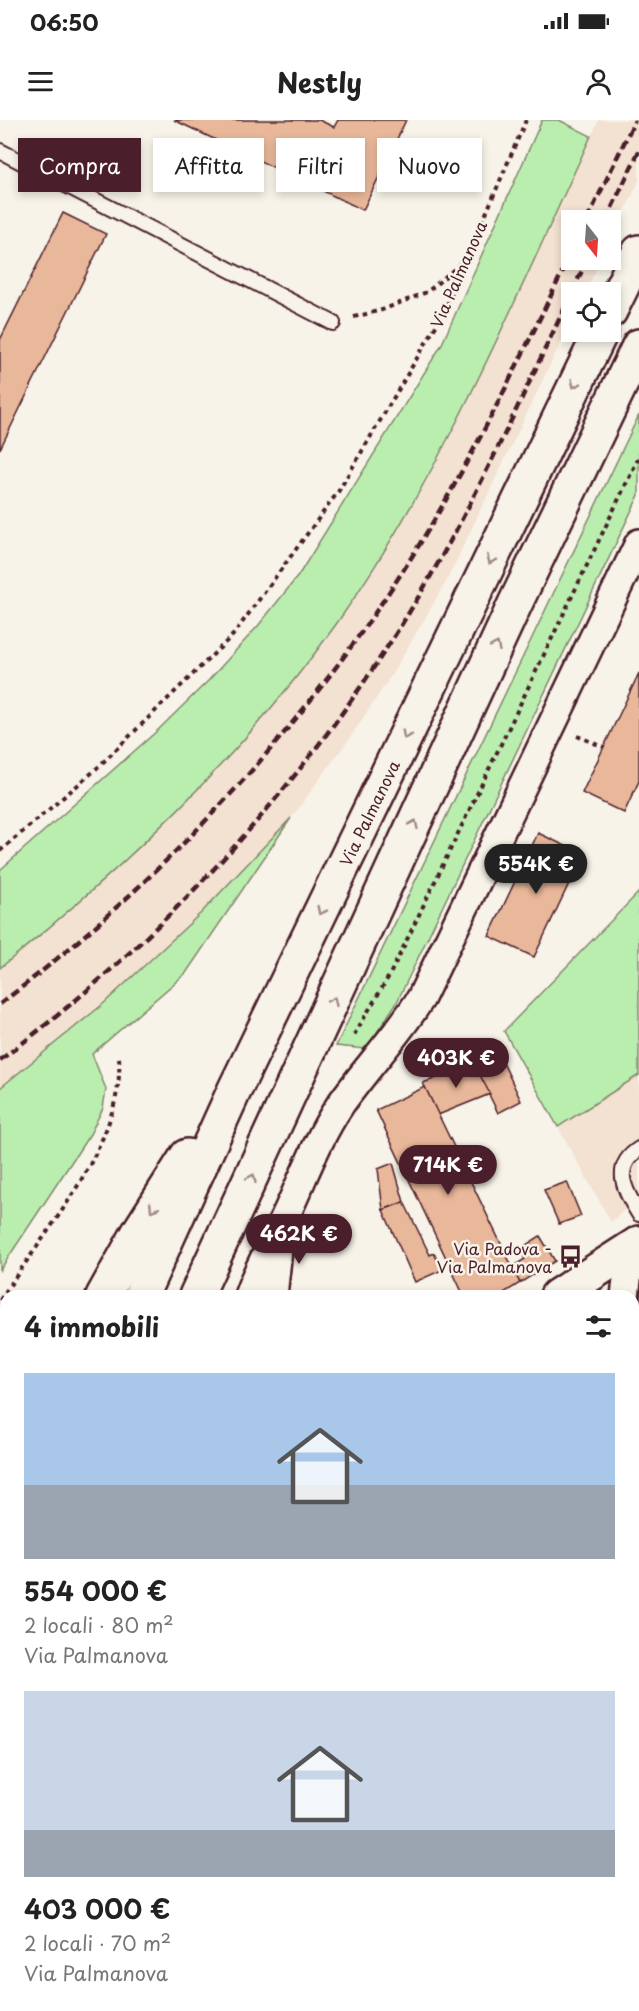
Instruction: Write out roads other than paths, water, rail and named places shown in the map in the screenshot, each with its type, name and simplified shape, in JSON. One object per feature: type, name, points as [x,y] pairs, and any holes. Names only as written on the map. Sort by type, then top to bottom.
[{"type":"main road","points":[[621,289],[639,252]]},
{"type":"main road","name":"Via Palmanova","points":[[144,1290],[234,1091],[596,342]]},
{"type":"main road","points":[[199,1290],[515,604],[639,346]]},
{"type":"main road","points":[[106,1290],[158,1201],[234,1091]]},
{"type":"main road","points":[[566,1290],[635,1246]]},
{"type":"street","points":[[250,1290],[280,1229],[309,1160],[331,1119],[420,998],[639,543]]},
{"type":"street","points":[[274,1290],[280,1229]]},
{"type":"street","points":[[626,1290],[635,1246]]},
{"type":"lane","points":[[0,151],[333,322]]},
{"type":"lane","points":[[639,1149],[626,1161],[622,1172],[629,1197],[639,1214]]},
{"type":"railway","points":[[592,210],[635,120]]},
{"type":"railway","points":[[611,210],[639,151]]},
{"type":"railway","points":[[0,1004],[119,905],[175,852],[229,796],[328,678],[374,615],[438,514],[498,403],[563,270]]},
{"type":"railway","points":[[577,282],[582,270]]},
{"type":"railway","points":[[0,1060],[65,1009],[128,954],[188,896],[245,835],[349,704],[395,635],[438,563],[490,463],[561,316]]},
{"type":"place","name":"Via Padova - Via Palmanova","points":[[570,1257]]}]
